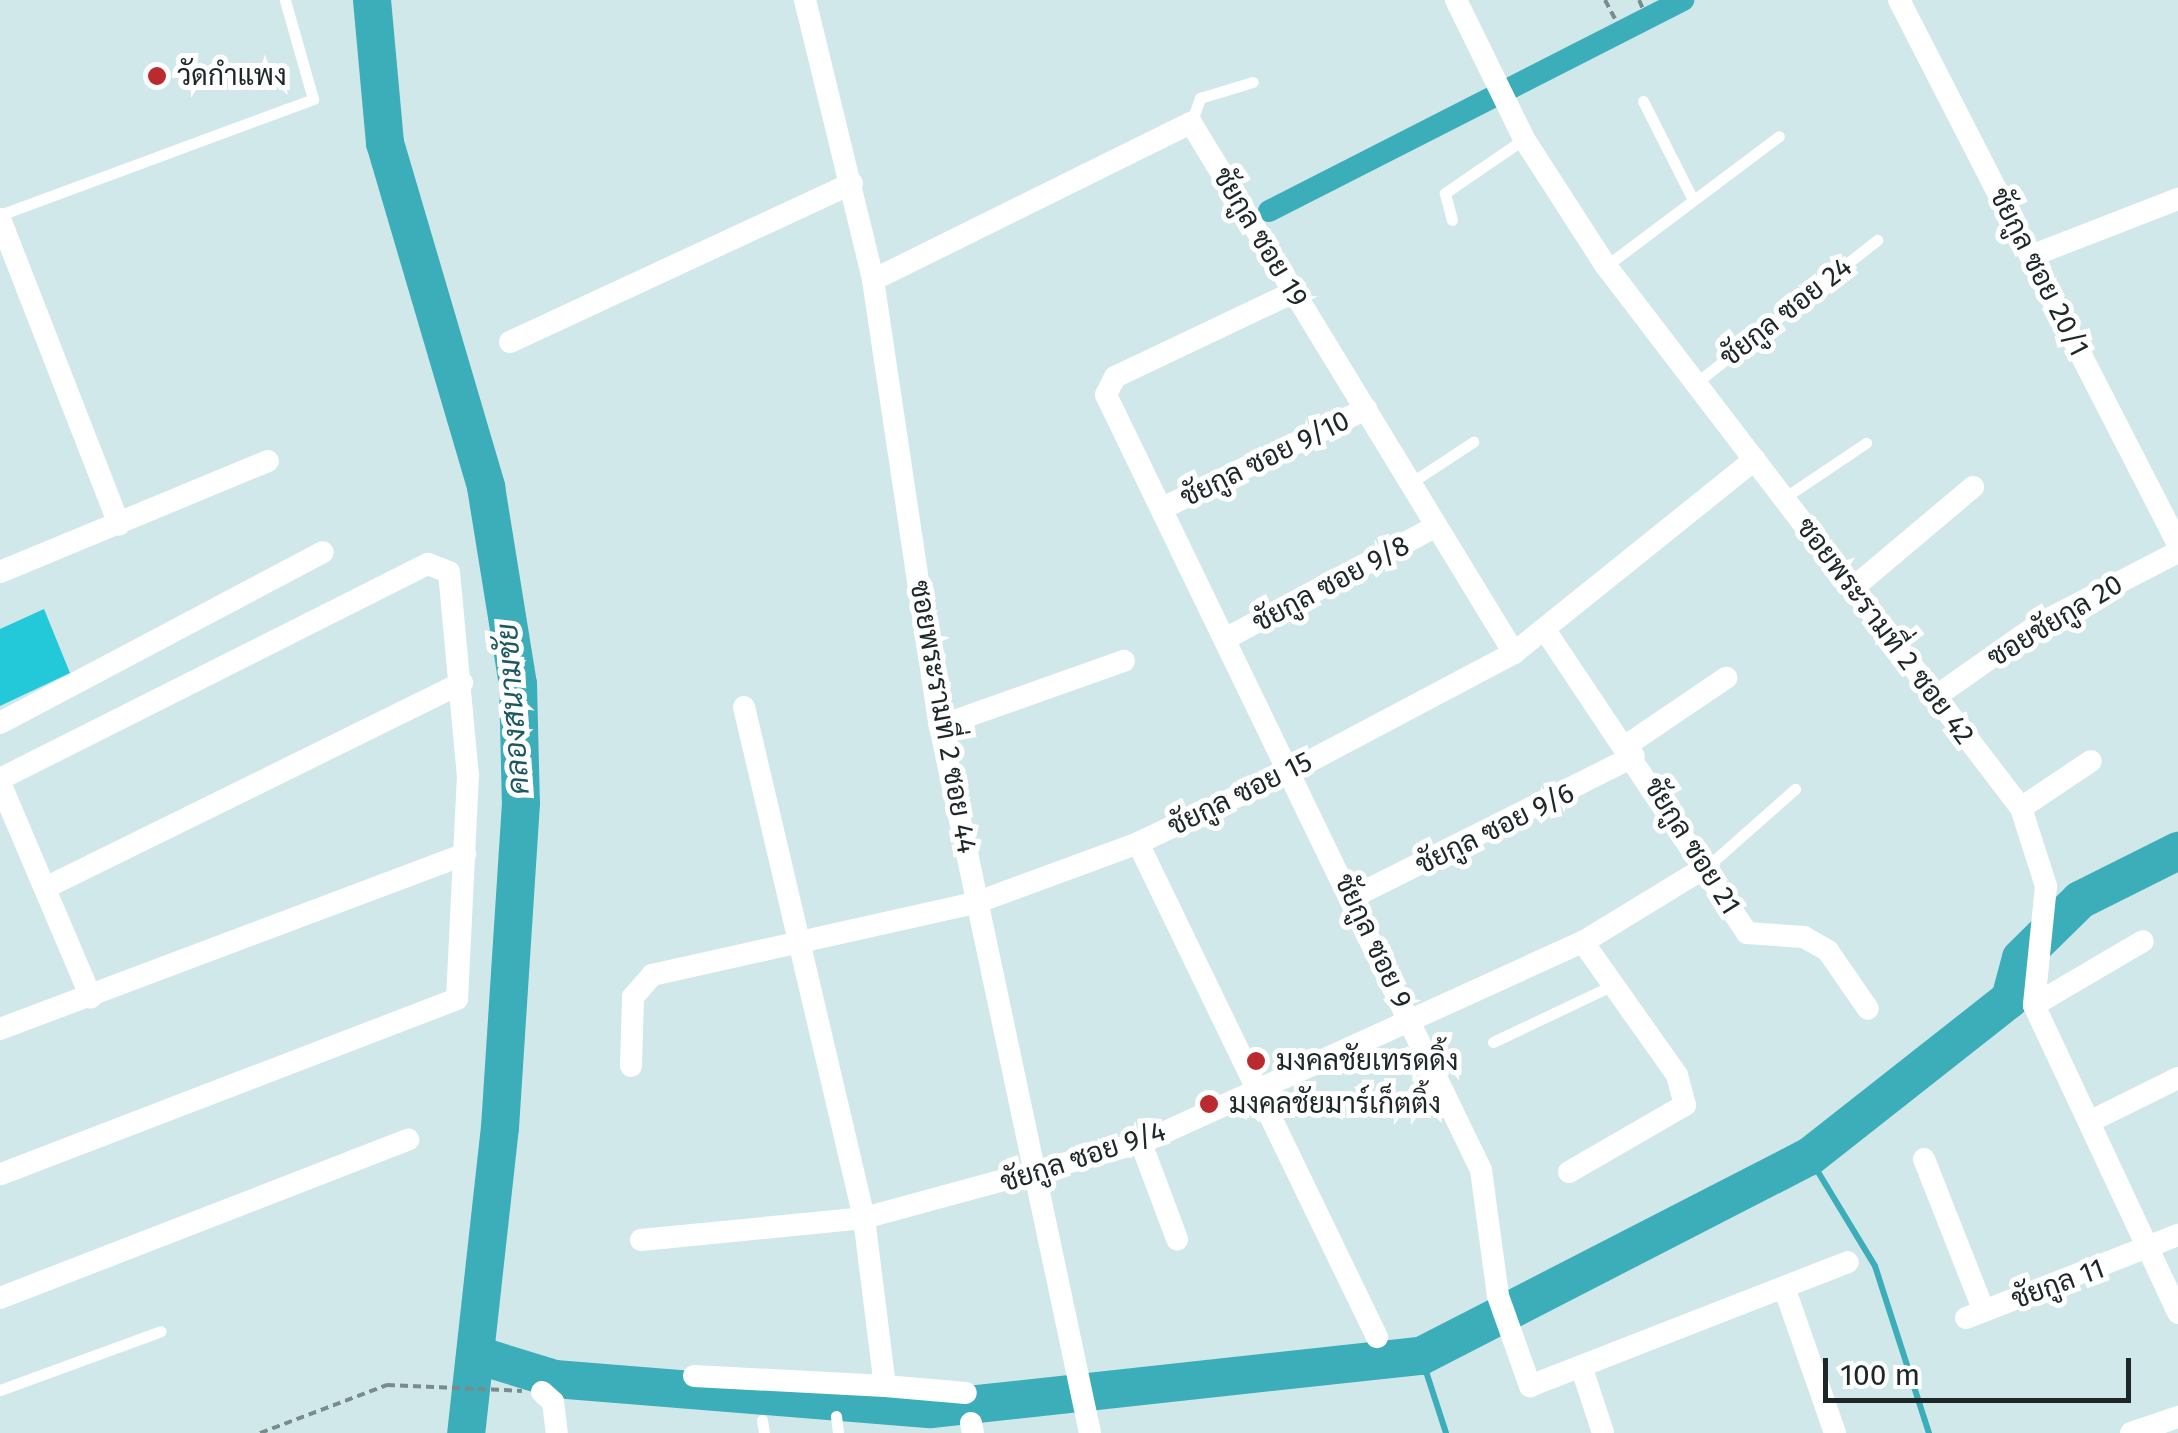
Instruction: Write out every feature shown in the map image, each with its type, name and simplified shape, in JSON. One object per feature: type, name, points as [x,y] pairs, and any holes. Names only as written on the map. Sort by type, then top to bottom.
[{"type":"street","name":"ซอยพระรามที่ 2 ซอย 44","points":[[804,0],[852,183],[872,280],[940,726],[1040,1175],[1088,1424]]},
{"type":"street","name":"ซอยพระรามที่ 2 ซอย 42","points":[[1456,0],[1524,139],[1606,266],[2021,808],[2046,886],[2033,978],[2034,1005],[2178,1313]]},
{"type":"street","name":"ชัยกูล ซอย 20/1","points":[[1899,0],[2178,544]]},
{"type":"street","points":[[872,280],[1191,123]]},
{"type":"street","name":"ชัยกูล ซอย 19","points":[[1191,123],[1514,653]]},
{"type":"street","points":[[510,342],[852,183]]},
{"type":"street","points":[[2031,256],[2178,199]]},
{"type":"street","points":[[0,217],[119,525]]},
{"type":"street","name":"ชัยกูล ซอย 9","points":[[1294,292],[1115,377],[1106,395],[1293,770],[1485,1182],[1498,1296],[1530,1386],[1583,1372],[1848,1262]]},
{"type":"street","name":"ชัยกูล ซอย 9/10","points":[[1163,508],[1366,409]]},
{"type":"street","name":"ชัยกูล ซอย 15","points":[[631,1066],[633,997],[652,975],[978,902],[1138,842],[1293,770],[1514,653],[1634,550],[1755,459]]},
{"type":"street","points":[[0,572],[268,461]]},
{"type":"street","points":[[1853,588],[1973,487]]},
{"type":"street","name":"ชัยกูล ซอย 9/8","points":[[1225,639],[1436,527]]},
{"type":"street","points":[[0,723],[323,552]]},
{"type":"street","name":"ซอยชัยกูล 20","points":[[1935,697],[2039,624],[2178,552]]},
{"type":"street","points":[[0,1174],[449,1006],[465,854],[462,683],[454,584],[428,564],[0,781],[91,997]]},
{"type":"street","name":"ชัยกูล ซอย 21","points":[[1545,630],[1709,866],[1747,933],[1804,937],[1828,952],[1868,1010]]},
{"type":"street","points":[[940,726],[1124,661]]},
{"type":"street","name":"ชัยกูล ซอย 9/6","points":[[1353,897],[1631,750],[1726,678]]},
{"type":"street","points":[[45,888],[462,683]]},
{"type":"street","points":[[744,708],[864,1218],[885,1386]]},
{"type":"street","points":[[2021,808],[2092,761]]},
{"type":"street","points":[[1138,842],[1377,1337]]},
{"type":"street","points":[[0,1030],[465,854]]},
{"type":"street","name":"ชัยกูล ซอย 9/4","points":[[641,1240],[864,1218],[1040,1175],[1141,1143],[1583,942],[1709,866]]},
{"type":"street","points":[[2034,1005],[2143,941]]},
{"type":"street","points":[[1569,1172],[1685,1105],[1677,1075],[1609,987],[1583,942]]},
{"type":"street","points":[[2090,1122],[2178,1078]]},
{"type":"street","points":[[0,1298],[408,1140]]},
{"type":"street","points":[[1141,1143],[1177,1240]]},
{"type":"street","name":"ชัยกูล 11","points":[[1924,1158],[1975,1315],[2151,1249],[2178,1235]]},
{"type":"street","points":[[1785,1290],[1835,1433]]},
{"type":"street","points":[[1583,1372],[1603,1433]]},
{"type":"street","points":[[694,1376],[966,1393]]},
{"type":"street","points":[[542,1392],[553,1402],[557,1433]]},
{"type":"street","points":[[2131,1433],[2178,1416]]},
{"type":"lane","points":[[0,217],[313,100],[284,0]]},
{"type":"lane","points":[[1191,123],[1200,98],[1253,82]]},
{"type":"lane","points":[[1643,102],[1693,200]]},
{"type":"lane","points":[[1606,266],[1780,136]]},
{"type":"lane","points":[[1452,220],[1445,193],[1524,139]]},
{"type":"lane","name":"ชัยกูล ซอย 24","points":[[1696,383],[1877,240]]},
{"type":"lane","points":[[1410,484],[1473,442]]},
{"type":"lane","points":[[1784,498],[1866,443]]},
{"type":"lane","points":[[1709,866],[1795,789]]},
{"type":"lane","points":[[1492,1042],[1609,987]]},
{"type":"lane","points":[[0,1390],[161,1331]]},
{"type":"lane","points":[[836,1416],[838,1433]]},
{"type":"path","points":[[1605,0],[1617,23]]},
{"type":"path","points":[[1638,0],[1644,11]]},
{"type":"path","points":[[260,1433],[376,1387],[542,1392]]},
{"type":"shaded area","points":[[44,609],[70,673],[0,706],[0,629]]},
{"type":"waterway","name":"คลองสนามชัย","points":[[372,0],[385,143],[486,487],[518,684],[521,803],[500,1127],[466,1433]]},
{"type":"waterway","points":[[1269,211],[1683,0]]},
{"type":"waterway","points":[[477,1355],[555,1379],[931,1409],[1421,1356],[1809,1157],[2010,999],[2021,958],[2080,900],[2178,851]]},
{"type":"waterway","points":[[1809,1157],[1875,1266],[1929,1433]]},
{"type":"waterway","points":[[1421,1356],[1446,1433]]},
{"type":"place","name":"วัดกำแพง","points":[[157,76]]},
{"type":"place","name":"มงคลชัยเทรดดิ้ง","points":[[1256,1061]]},
{"type":"place","name":"มงคลชัยมาร์เก็ตติ้ง","points":[[1209,1104]]}]
